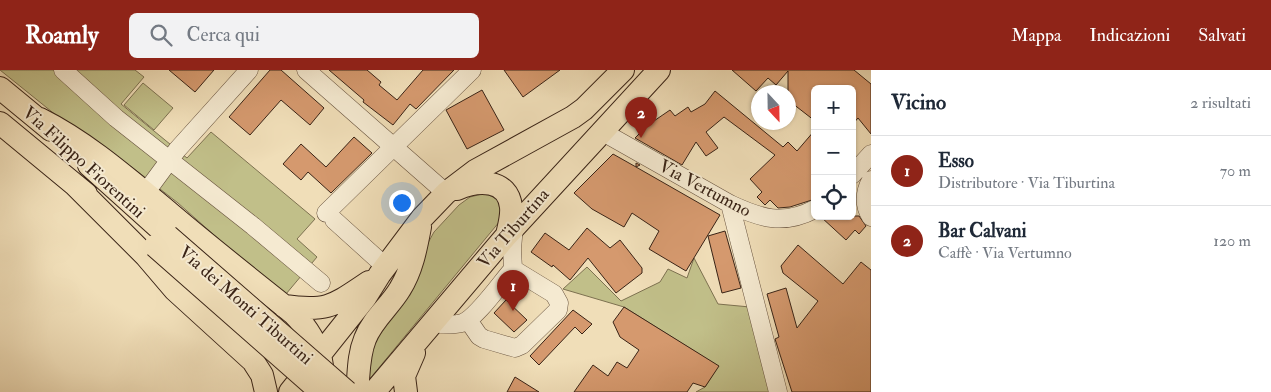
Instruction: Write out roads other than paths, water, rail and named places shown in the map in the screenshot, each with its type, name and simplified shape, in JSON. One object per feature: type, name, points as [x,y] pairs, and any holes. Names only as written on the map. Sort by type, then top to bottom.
[{"type":"main road","points":[[290,392],[365,298],[422,218],[446,194],[475,171],[573,118],[584,110],[623,70]]},
{"type":"main road","name":"Via Tiburtina","points":[[374,392],[510,230],[659,70]]},
{"type":"main road","name":"Via Filippo Fiorentini","points":[[0,88],[40,119],[162,241]]},
{"type":"main road","points":[[40,119],[80,142],[146,192],[300,320],[320,355],[323,375],[321,392]]},
{"type":"main road","name":"Via Filippo Fiorentini","points":[[0,123],[75,185],[162,241]]},
{"type":"main road","points":[[446,194],[466,185],[476,183],[492,184],[500,187],[510,203],[510,230]]},
{"type":"main road","points":[[75,185],[146,256],[176,290],[253,361],[262,375],[266,392]]},
{"type":"main road","points":[[357,392],[360,354],[365,337],[406,279],[415,252],[422,218]]},
{"type":"main road","name":"Via dei Monti Tiburtini","points":[[162,241],[321,392]]},
{"type":"main road","name":"Via dei Monti Tiburtini","points":[[162,241],[347,392]]},
{"type":"main road","points":[[284,306],[318,308],[336,304],[383,271]]},
{"type":"main road","points":[[406,392],[404,381],[406,371],[428,327]]},
{"type":"street","points":[[63,70],[116,118],[174,155],[321,283]]},
{"type":"street","points":[[146,192],[174,155],[249,70]]},
{"type":"street","points":[[306,70],[446,194]]},
{"type":"street","points":[[383,271],[330,217],[393,146],[472,70]]},
{"type":"street","name":"Via Vertumno","points":[[601,131],[730,204],[759,216],[781,219],[800,216],[811,211]]},
{"type":"street","points":[[856,171],[871,154]]},
{"type":"street","points":[[871,180],[865,202],[871,217]]},
{"type":"street","points":[[730,204],[778,392]]},
{"type":"street","points":[[428,327],[453,325],[468,320],[513,269],[510,230]]},
{"type":"street","points":[[468,320],[479,336],[515,348],[522,345],[558,310],[559,303],[554,294],[513,269]]},
{"type":"place","name":"Bar Calvani","points":[[641,138]]},
{"type":"place","name":"Esso","points":[[513,311]]}]
